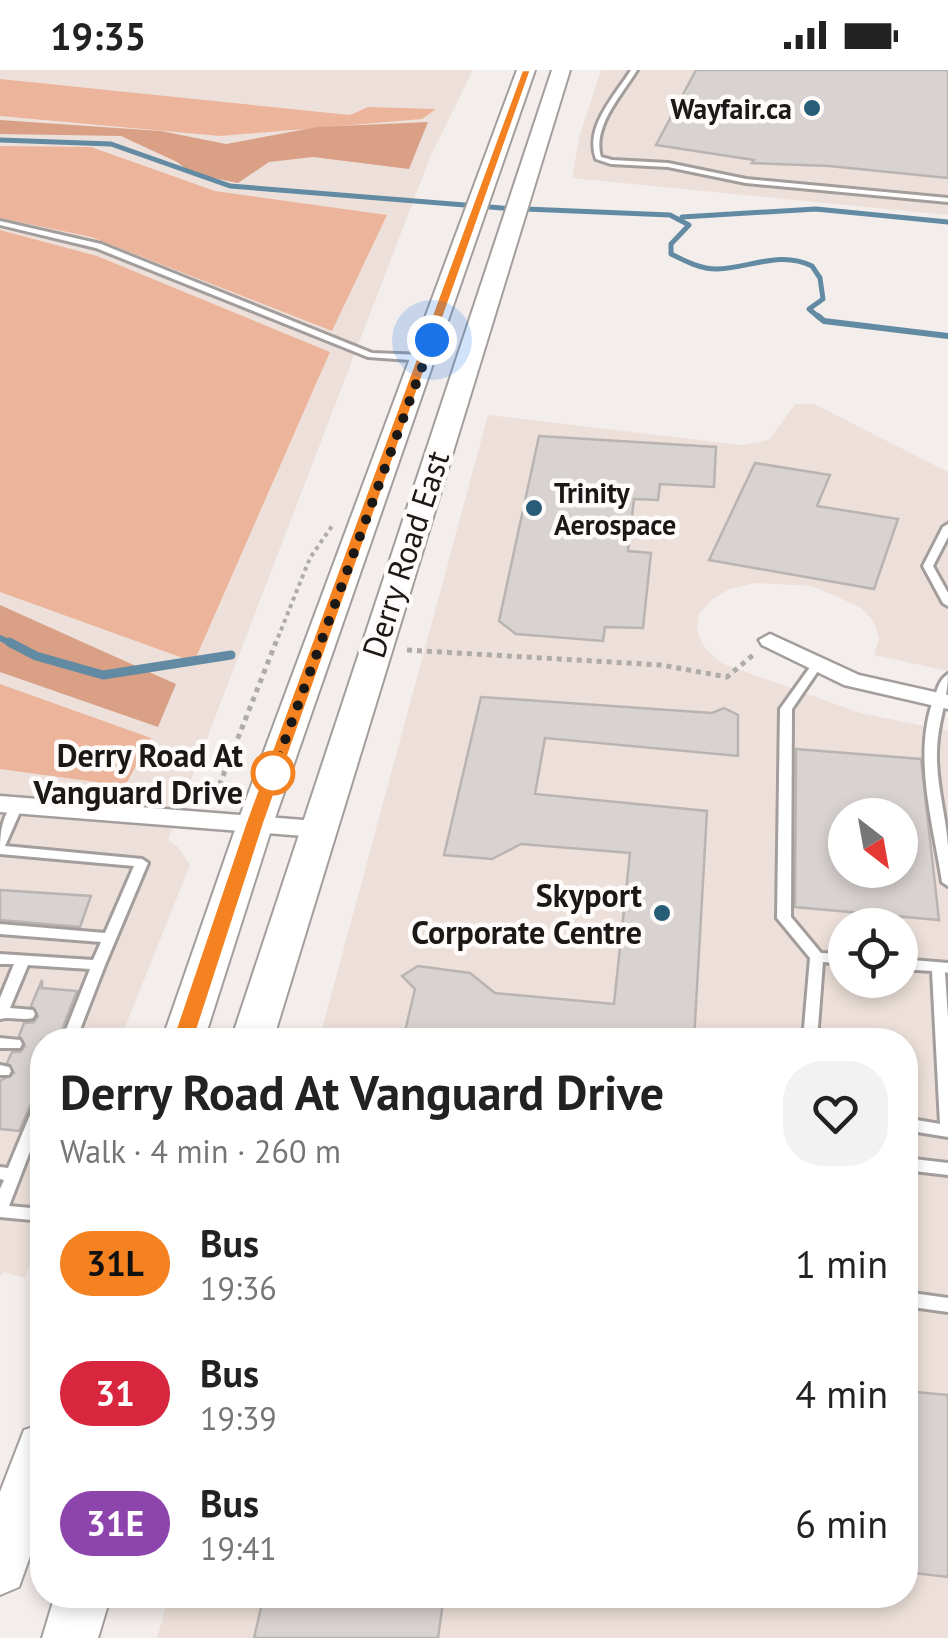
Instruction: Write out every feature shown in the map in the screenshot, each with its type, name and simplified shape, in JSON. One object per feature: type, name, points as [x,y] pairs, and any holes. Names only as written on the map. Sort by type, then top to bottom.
[{"type":"main road","name":"Derry Road East","points":[[187,1028],[255,824],[526,70]]},
{"type":"main road","name":"Derry Road East","points":[[256,1028],[561,70]]},
{"type":"main road","points":[[0,1568],[30,1482]]},
{"type":"main road","points":[[70,1638],[80,1608]]},
{"type":"street","points":[[770,640],[852,680],[942,701]]},
{"type":"street","points":[[8,804],[316,829]]},
{"type":"lane","points":[[634,70],[597,132],[594,148],[598,158],[709,170],[746,181],[948,200]]},
{"type":"lane","points":[[0,222],[98,246],[371,355],[425,358]]},
{"type":"lane","points":[[948,527],[928,566],[948,603]]},
{"type":"lane","points":[[817,666],[786,709],[784,918],[817,956],[828,957]]},
{"type":"lane","points":[[948,678],[928,744],[948,882]]},
{"type":"lane","points":[[8,804],[0,847],[142,863],[70,1028]]},
{"type":"lane","points":[[0,929],[110,938]]},
{"type":"lane","points":[[811,1028],[817,956]]},
{"type":"lane","points":[[0,959],[98,966]]},
{"type":"lane","points":[[23,960],[0,1013],[28,1014]]},
{"type":"lane","points":[[918,966],[943,968],[948,1130],[918,1126]]},
{"type":"lane","points":[[30,1124],[7,1174],[0,1209],[30,1213]]},
{"type":"lane","points":[[918,1166],[948,1169]]},
{"type":"lane","points":[[918,1301],[948,1305]]},
{"type":"path","points":[[407,650],[661,664],[727,677],[770,640]]},
{"type":"shaded area","points":[[0,70],[473,70],[431,155],[168,840],[190,865],[125,1028],[30,1028],[30,1265],[25,1278],[3,1272],[0,1278]]},
{"type":"shaded area","points":[[601,70],[948,70],[948,215],[572,178],[579,138]]},
{"type":"shaded area","points":[[0,79],[350,115],[368,107],[436,109],[422,119],[220,136],[0,116]]},
{"type":"shaded area","points":[[0,120],[161,131],[226,144],[317,127],[428,122],[409,169],[313,157],[269,162],[238,183],[193,174],[177,162],[121,136],[0,134]]},
{"type":"shaded area","points":[[0,146],[91,147],[215,191],[387,215],[332,331],[91,237],[0,218]]},
{"type":"shaded area","points":[[0,230],[97,256],[330,352],[194,662],[0,592]]},
{"type":"shaded area","points":[[795,404],[814,404],[948,472],[948,671],[874,655],[879,639],[874,622],[860,607],[812,586],[755,583],[730,589],[711,600],[699,614],[697,630],[704,647],[721,663],[860,713],[948,731],[948,1638],[157,1638],[165,1608],[918,1608],[918,1028],[322,1028],[488,415],[741,445],[769,440]]},
{"type":"shaded area","points":[[0,605],[176,684],[158,727],[0,672]]},
{"type":"shaded area","points":[[0,684],[151,738],[125,786],[0,769]]},
{"type":"building","name":"Wayfair.ca","points":[[696,70],[948,70],[948,178],[752,163],[754,160],[656,145]]},
{"type":"building","points":[[539,436],[716,447],[714,487],[660,484],[658,500],[634,499],[628,551],[651,553],[643,628],[605,627],[603,641],[516,634],[499,621]]},
{"type":"building","points":[[755,463],[830,475],[817,506],[898,519],[874,589],[709,560]]},
{"type":"building","name":"Skyport Corporate Centre","points":[[481,697],[712,713],[724,708],[738,715],[738,756],[545,738],[535,794],[707,811],[695,1028],[406,1028],[415,989],[402,976],[418,966],[470,973],[495,993],[614,1004],[630,853],[521,844],[492,859],[444,855]]},
{"type":"building","points":[[796,749],[921,759],[939,920],[918,918],[918,908],[795,907]]},
{"type":"building","points":[[0,890],[91,896],[80,927],[0,920]]},
{"type":"building","points":[[42,980],[42,988],[77,991],[63,1028],[30,1028],[30,1106],[19,1131],[0,1129],[0,1081],[14,1073],[7,1063],[12,1052],[20,1052],[25,1046],[19,1036],[24,1023],[34,1022],[38,1016],[31,1006]]},
{"type":"building","points":[[918,1392],[948,1395],[948,1577],[918,1574]]},
{"type":"building","points":[[261,1608],[442,1608],[438,1638],[254,1638]]},
{"type":"waterway","points":[[0,140],[111,144],[230,186],[502,208],[670,215],[689,225],[671,244],[671,254],[693,264],[717,269],[788,260],[812,266],[820,278],[823,299],[809,309],[821,319]]},
{"type":"waterway","points":[[682,217],[816,209],[948,222]]},
{"type":"waterway","points":[[818,316],[824,321],[948,336]]},
{"type":"waterway","points":[[0,638],[14,645]]},
{"type":"waterway","points":[[9,642],[36,656],[103,675],[231,655]]},
{"type":"bus line","name":"31L","points":[[187,1028],[255,824],[526,70]]},
{"type":"place","name":"Wayfair.ca","points":[[812,108]]},
{"type":"place","name":"Trinity Aerospace","points":[[534,508]]},
{"type":"place","name":"Derry Road At Vanguard Drive","points":[[273,773]]},
{"type":"place","name":"Skyport Corporate Centre","points":[[662,913]]},
{"type":"route","points":[[273,773],[432,340]]}]
